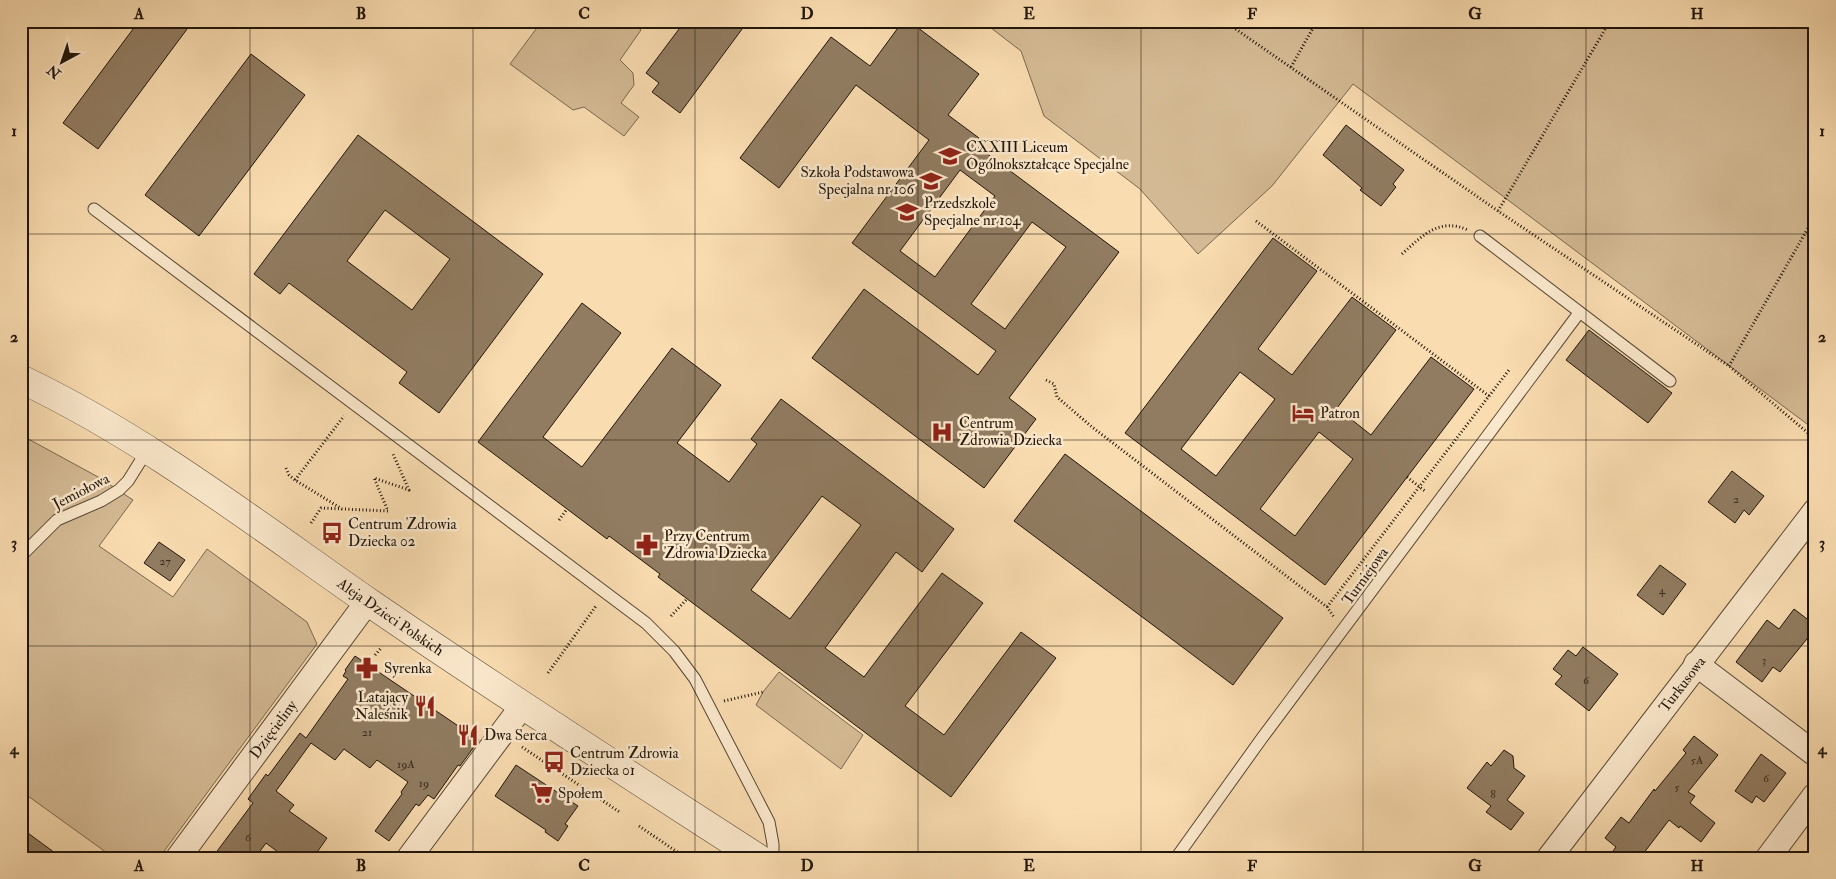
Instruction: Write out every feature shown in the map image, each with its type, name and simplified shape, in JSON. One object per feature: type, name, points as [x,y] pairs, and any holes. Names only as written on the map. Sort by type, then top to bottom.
[{"type":"street","name":"Aleja Dzieci Polskich","points":[[21,379],[99,419],[148,449],[208,488],[368,601],[523,705],[758,858]]},
{"type":"street","name":"Turkusowa","points":[[1549,858],[1815,511]]},
{"type":"street","name":"Dzięcieliny","points":[[178,858],[368,601]]},
{"type":"street","points":[[1696,664],[1815,754]]},
{"type":"street","points":[[409,858],[523,705]]},
{"type":"street","points":[[1768,858],[1815,795]]},
{"type":"lane","points":[[94,209],[646,623],[674,651],[695,679],[769,822],[773,844],[773,858]]},
{"type":"lane","points":[[1480,236],[1670,381]]},
{"type":"lane","name":"Turniejowa","points":[[1176,858],[1262,738],[1580,313]]},
{"type":"lane","name":"Jemiołowa","points":[[21,556],[56,520],[101,501],[119,490],[128,481],[148,449]]},
{"type":"path","points":[[1224,21],[1498,211],[1729,366],[1815,439]]},
{"type":"path","points":[[1292,67],[1317,21]]},
{"type":"path","points":[[1498,211],[1610,21]]},
{"type":"path","points":[[21,134],[26,127]]},
{"type":"path","points":[[1729,366],[1815,216]]},
{"type":"path","points":[[1256,221],[1489,396]]},
{"type":"path","points":[[1402,254],[1434,228],[1458,226],[1480,236]]},
{"type":"path","points":[[1327,607],[1509,370]]},
{"type":"path","points":[[1046,380],[1054,384],[1057,397],[1092,427],[1327,607],[1339,624]]},
{"type":"path","points":[[295,480],[344,416]]},
{"type":"path","points":[[311,524],[322,508],[388,511],[374,478],[409,490],[392,451]]},
{"type":"path","points":[[286,468],[289,475],[295,480],[343,509]]},
{"type":"path","points":[[1407,477],[1438,501]]},
{"type":"path","points":[[559,520],[567,509]]},
{"type":"path","points":[[671,616],[687,599]]},
{"type":"path","points":[[548,674],[596,606]]},
{"type":"path","points":[[375,655],[382,646]]},
{"type":"path","points":[[724,701],[763,692]]},
{"type":"path","points":[[522,748],[621,813]]},
{"type":"path","points":[[639,826],[686,858]]},
{"type":"shaded area","points":[[542,21],[631,21],[641,30],[620,60],[633,73],[634,85],[621,103],[639,117],[624,136],[584,107],[573,110],[510,64]]},
{"type":"shaded area","points":[[982,21],[1815,21],[1815,430],[1353,84],[1272,186],[1198,254],[1140,189],[1044,116],[1021,51]]},
{"type":"shaded area","points":[[21,435],[100,478],[133,500],[99,546],[173,597],[207,549],[307,622],[317,644],[159,858],[114,858],[21,791]]},
{"type":"shaded area","points":[[779,672],[863,735],[841,769],[756,705],[763,692]]},
{"type":"building","points":[[139,21],[193,21],[98,149],[63,123]]},
{"type":"building","points":[[685,21],[748,21],[680,113],[652,92],[659,83],[646,73]]},
{"type":"building","points":[[903,21],[909,21],[979,74],[948,115],[979,138],[974,144],[1119,252],[1009,398],[1036,419],[984,488],[812,358],[864,289],[978,375],[996,351],[852,243],[929,140],[856,85],[779,188],[740,158],[831,37],[870,66]],"holes":[[[960,170],[995,196],[935,277],[900,251]],[[1032,222],[1066,247],[1005,329],[971,304]]]},
{"type":"building","points":[[251,54],[305,95],[199,236],[145,195]]},
{"type":"building","points":[[1346,125],[1404,170],[1393,184],[1396,187],[1381,206],[1360,190],[1362,188],[1323,155]]},
{"type":"building","points":[[358,135],[543,274],[439,413],[399,383],[407,372],[289,283],[280,294],[254,274]],"holes":[[[385,210],[450,259],[412,310],[347,261]]]},
{"type":"building","name":"Patron","points":[[1273,238],[1317,271],[1258,349],[1292,375],[1352,297],[1396,330],[1337,408],[1371,435],[1431,357],[1474,389],[1325,585],[1125,433]],"holes":[[[1240,372],[1275,399],[1216,476],[1181,449]],[[1319,432],[1353,459],[1295,536],[1260,509]]]},
{"type":"building","points":[[582,303],[621,333],[543,437],[582,467],[672,348],[721,385],[677,443],[729,482],[757,444],[751,439],[781,399],[954,529],[922,572],[896,552],[825,648],[864,677],[942,573],[983,603],[905,706],[944,735],[1021,632],[1056,658],[951,797],[658,577],[660,574],[609,536],[607,539],[478,442]],"holes":[[[822,496],[861,525],[790,619],[751,590]]]},
{"type":"building","points":[[1589,330],[1672,393],[1648,423],[1566,360]]},
{"type":"building","points":[[1065,454],[1283,618],[1233,685],[1014,521]]},
{"type":"building","points":[[1732,471],[1764,496],[1749,515],[1744,510],[1735,523],[1708,502]]},
{"type":"building","points":[[159,542],[185,560],[170,581],[144,563]]},
{"type":"building","points":[[1660,565],[1686,584],[1663,615],[1637,595]]},
{"type":"building","points":[[1794,609],[1815,625],[1815,629],[1780,672],[1773,667],[1762,682],[1736,662],[1767,620],[1779,629]]},
{"type":"building","points":[[1583,647],[1618,674],[1589,711],[1555,684],[1562,676],[1553,669],[1568,650],[1576,656]]},
{"type":"building","points":[[355,656],[479,740],[460,766],[458,765],[434,799],[428,795],[419,806],[416,804],[389,841],[375,831],[402,794],[401,792],[408,782],[377,760],[370,768],[344,749],[335,760],[311,743],[276,791],[294,805],[289,811],[327,838],[313,858],[286,858],[266,843],[255,858],[212,858],[253,803],[248,799],[266,774],[268,776],[300,733],[306,738],[348,679],[343,676]]},
{"type":"building","points":[[1694,736],[1718,755],[1688,792],[1695,796],[1690,803],[1715,823],[1701,842],[1669,820],[1640,858],[1608,858],[1616,847],[1605,838],[1621,817],[1629,823],[1654,789],[1655,791],[1686,753],[1683,750]]},
{"type":"building","points":[[1504,750],[1513,756],[1514,768],[1525,776],[1507,800],[1524,813],[1511,830],[1486,812],[1491,806],[1467,788],[1487,762],[1491,766]]},
{"type":"building","points":[[1761,754],[1786,773],[1764,802],[1756,796],[1752,803],[1735,791]]},
{"type":"building","points":[[516,765],[578,806],[565,824],[568,826],[558,841],[545,832],[546,830],[495,796]]},
{"type":"building","points":[[21,828],[62,858],[21,858]]},
{"type":"place","name":"CXXIII Liceum Ogólnokształcące Specjalne","points":[[950,156]]},
{"type":"place","name":"Szkoła Podstawowa Specjalna nr 106","points":[[931,181]]},
{"type":"place","name":"Przedszkole Specjalne nr 104","points":[[907,212]]},
{"type":"place","name":"Patron","points":[[1303,413]]},
{"type":"place","name":"Centrum Zdrowia Dziecka","points":[[942,432]]},
{"type":"place","name":"Centrum Zdrowia Dziecka 02","points":[[332,533]]},
{"type":"place","name":"Przy Centrum Zdrowia Dziecka","points":[[647,545]]},
{"type":"place","name":"Syrenka","points":[[367,668]]},
{"type":"place","name":"Latający Naleśnik","points":[[425,706]]},
{"type":"place","name":"Dwa Serca","points":[[468,735]]},
{"type":"place","name":"Centrum Zdrowia Dziecka 01","points":[[554,762]]},
{"type":"place","name":"Społem","points":[[542,793]]}]
